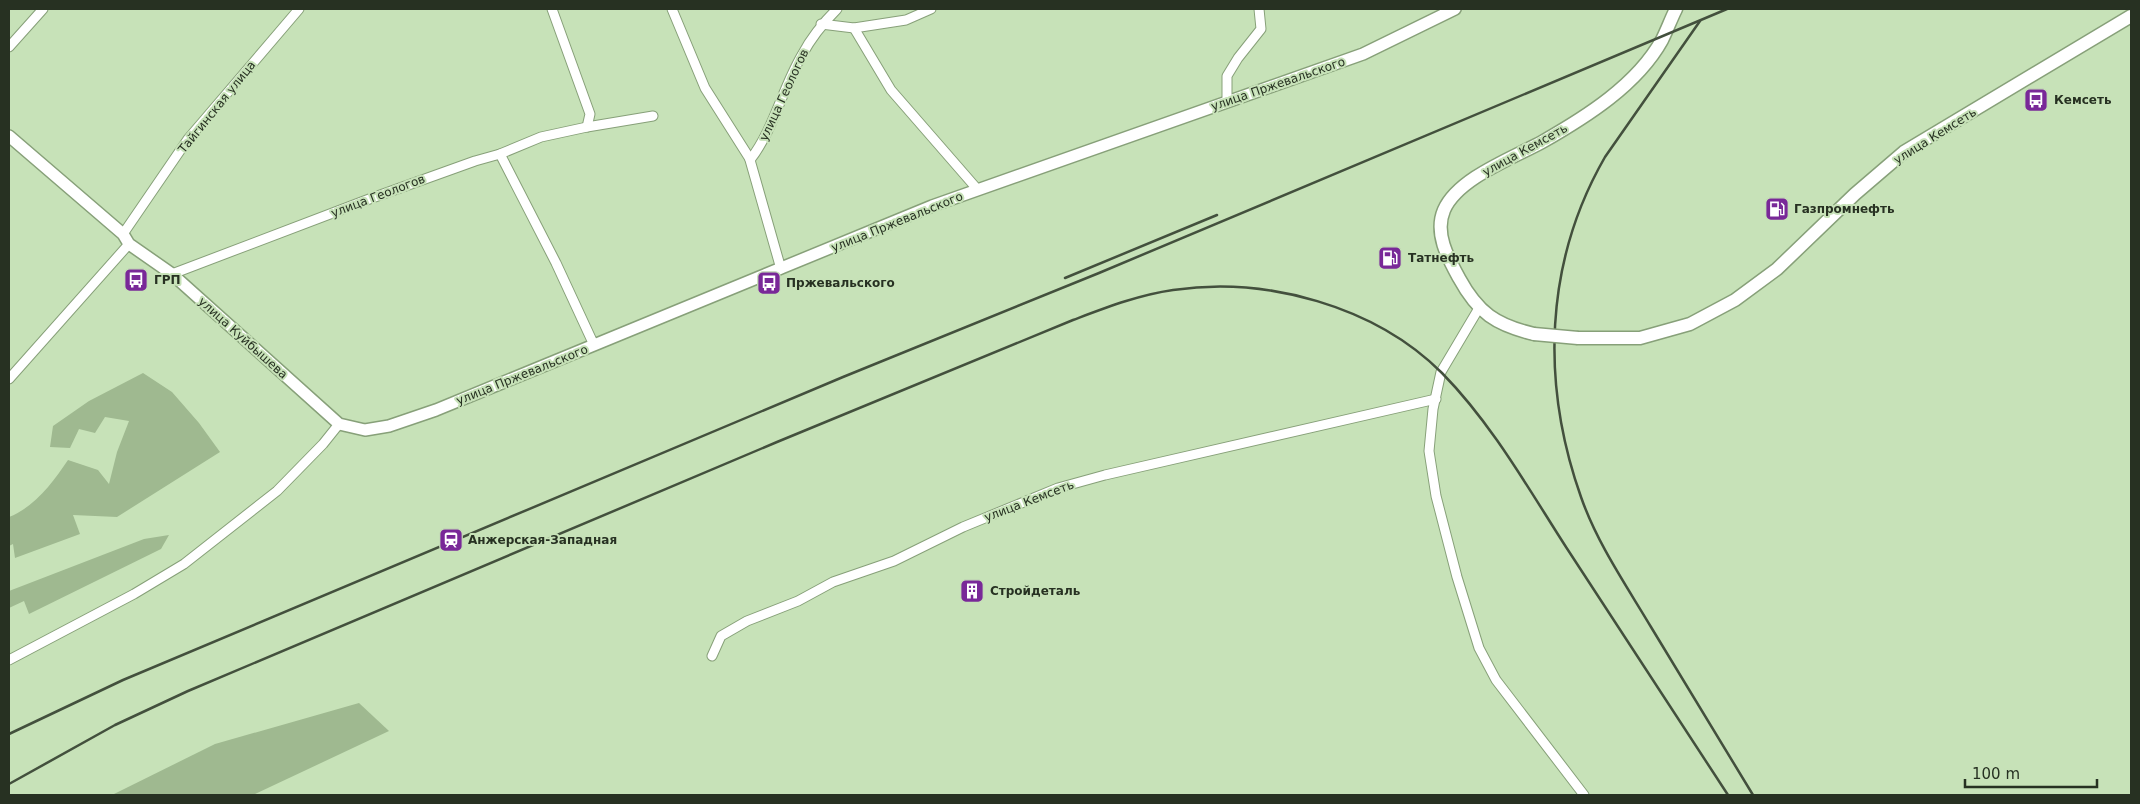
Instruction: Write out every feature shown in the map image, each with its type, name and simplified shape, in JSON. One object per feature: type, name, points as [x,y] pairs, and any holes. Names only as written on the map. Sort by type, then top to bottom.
[{"type":"main road","name":"улица Кемсеть","points":[[1676,9],[1662,40],[1642,67],[1622,87],[1564,129],[1474,179],[1449,201],[1444,210],[1440,225],[1444,245],[1459,278],[1479,308],[1492,319],[1507,326],[1534,334],[1578,338],[1640,338],[1690,324],[1735,300],[1777,269],[1855,194],[1904,152],[2131,16]]},
{"type":"street","points":[[9,47],[42,9]]},
{"type":"street","name":"Тайгинская улица","points":[[9,378],[126,239],[188,139],[299,9]]},
{"type":"street","points":[[552,9],[590,114],[587,127]]},
{"type":"street","points":[[672,9],[705,88],[750,160],[781,269]]},
{"type":"street","name":"улица Геологов","points":[[750,160],[762,144],[801,56],[821,24],[837,9]]},
{"type":"street","points":[[821,24],[854,28],[906,20],[930,9]]},
{"type":"street","points":[[1227,102],[1227,76],[1261,28],[1259,9]]},
{"type":"street","name":"улица Пржевальского","points":[[340,424],[365,430],[389,426],[436,410],[932,206],[1363,54],[1455,9]]},
{"type":"street","points":[[854,28],[891,90],[978,190]]},
{"type":"street","name":"улица Геологов","points":[[172,274],[372,198],[475,161],[500,154],[541,137],[652,116]]},
{"type":"street","name":"улица Куйбышева","points":[[9,136],[126,239],[172,274],[340,424]]},
{"type":"street","points":[[500,154],[556,263],[594,345]]},
{"type":"street","points":[[1479,308],[1441,372],[1433,409],[1429,451],[1431,472],[1457,577],[1479,648],[1496,680],[1584,795]]},
{"type":"street","name":"улица Кемсеть","points":[[712,656],[721,636],[747,621],[798,600],[833,582],[894,562],[963,527],[1058,488],[1105,475],[1436,399]]},
{"type":"street","points":[[9,660],[134,594],[184,564],[277,491],[340,424]]},
{"type":"green space","points":[[143,373],[172,392],[199,423],[220,452],[117,517],[73,515],[80,534],[15,558],[13,544],[9,546],[9,517],[27,507],[43,493],[68,460],[98,470],[109,484],[117,452],[129,421],[105,417],[95,433],[79,429],[70,448],[50,447],[53,426],[89,401]]},
{"type":"green space","points":[[169,535],[161,549],[29,614],[24,601],[9,608],[9,591],[144,539]]},
{"type":"green space","points":[[359,703],[389,731],[253,795],[112,795],[215,744]]},
{"type":"railway","points":[[9,734],[123,680],[843,377],[1099,273],[1727,9]]},
{"type":"railway","points":[[1700,21],[1605,157],[1585,197],[1570,239],[1560,281],[1555,324],[1555,368],[1559,411],[1568,454],[1581,497],[1595,531],[1622,580],[1753,795]]},
{"type":"railway","points":[[1065,278],[1217,215]]},
{"type":"railway","points":[[9,784],[115,725],[188,691],[777,442],[1097,311],[1160,292],[1209,287],[1281,292],[1317,301],[1352,314],[1385,330],[1415,350],[1442,373],[1477,413],[1508,457],[1728,795]]},
{"type":"place","name":"Кемсеть","points":[[2036,100]]},
{"type":"place","name":"Газпромнефть","points":[[1777,209]]},
{"type":"place","name":"Татнефть","points":[[1390,258]]},
{"type":"place","name":"ГРП","points":[[136,280]]},
{"type":"place","name":"Пржевальского","points":[[769,283]]},
{"type":"place","name":"Анжерская-Западная","points":[[451,540]]},
{"type":"place","name":"Стройдеталь","points":[[972,591]]}]
